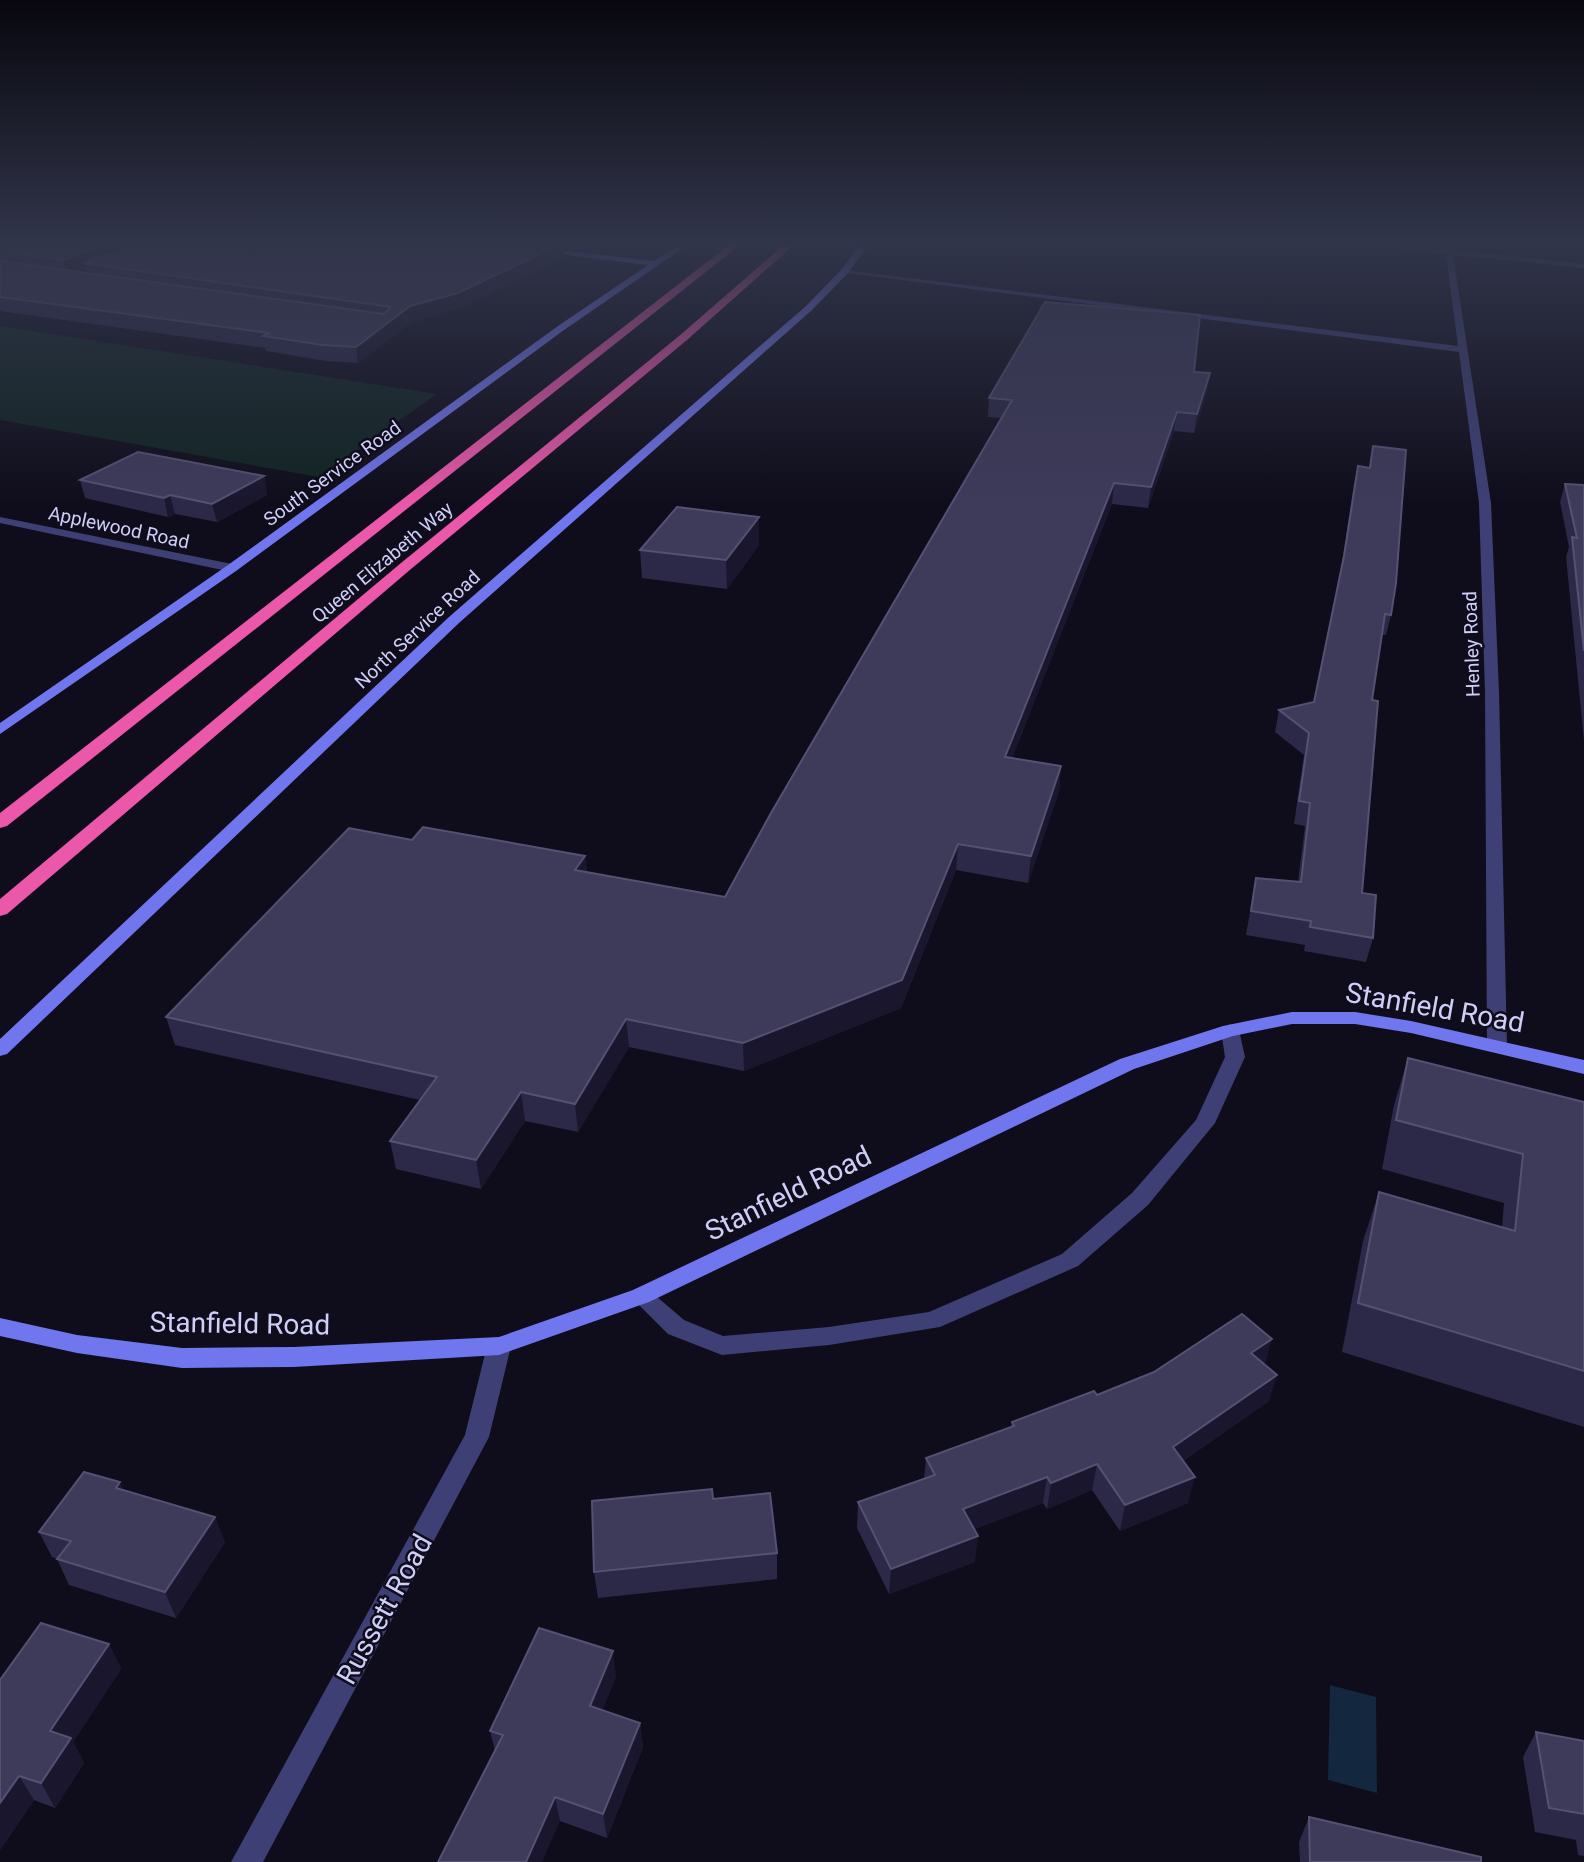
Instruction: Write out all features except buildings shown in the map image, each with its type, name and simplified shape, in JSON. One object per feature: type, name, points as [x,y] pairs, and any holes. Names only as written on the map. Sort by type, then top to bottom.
[{"type":"highway","name":"Queen Elizabeth Way","points":[[0,822],[625,331]]},
{"type":"highway","name":"Queen Elizabeth Way","points":[[0,910],[406,566],[691,331]]},
{"type":"main road","name":"South Service Road","points":[[0,730],[232,568],[557,331]]},
{"type":"main road","name":"North Service Road","points":[[0,1050],[454,620],[783,331]]},
{"type":"main road","name":"Stanfield Road","points":[[0,1327],[77,1344],[182,1358],[294,1357],[499,1346],[641,1296],[1127,1064],[1230,1030],[1292,1018],[1356,1018],[1497,1046],[1584,1067]]},
{"type":"street","points":[[1313,331],[1465,350]]},
{"type":"street","name":"Henley Road","points":[[1462,331],[1485,503],[1492,692],[1497,1046]]},
{"type":"street","name":"Applewood Road","points":[[0,520],[232,568]]},
{"type":"street","points":[[641,1296],[676,1327],[722,1346],[829,1336],[932,1321],[1070,1260],[1140,1199],[1205,1123],[1236,1057],[1230,1030]]},
{"type":"street","name":"Russett Road","points":[[246,1862],[477,1437],[499,1346]]},
{"type":"green space","points":[[0,331],[31,331],[437,394],[319,477],[0,420]]},
{"type":"water","points":[[1330,1685],[1376,1697],[1377,1793],[1328,1780]]}]
